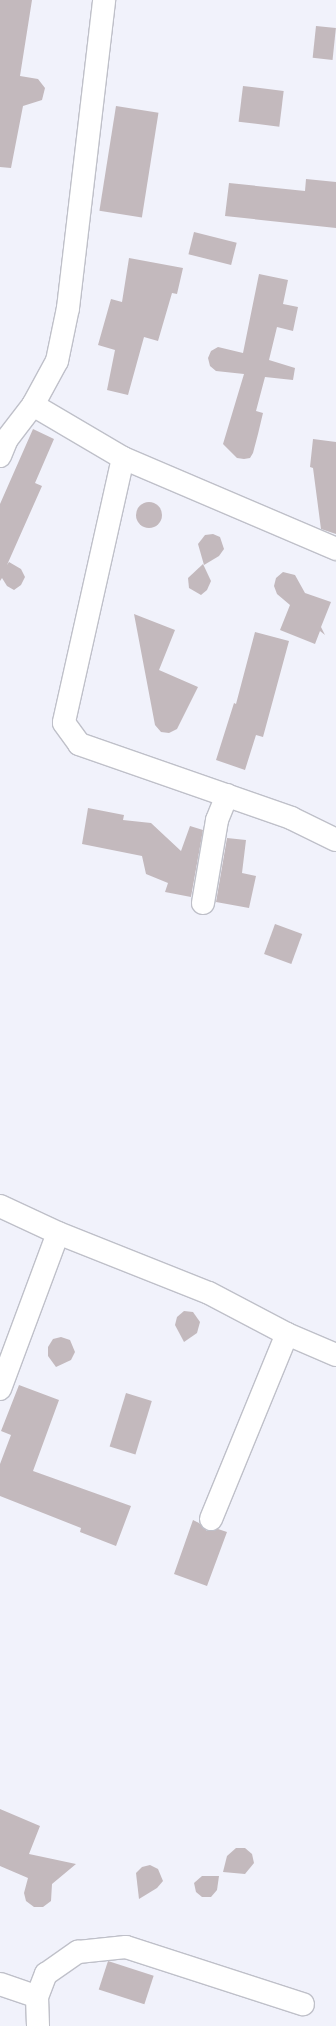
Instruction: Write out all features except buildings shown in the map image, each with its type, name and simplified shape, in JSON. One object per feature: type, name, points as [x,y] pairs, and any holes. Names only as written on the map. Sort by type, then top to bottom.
[{"type":"street","points":[[0,456],[7,439],[33,405],[57,362],[68,308],[104,0]]},
{"type":"street","points":[[33,405],[123,458],[336,549]]},
{"type":"street","points":[[123,458],[64,723],[79,744],[292,818],[336,840]]},
{"type":"street","points":[[203,903],[217,820],[227,795]]},
{"type":"street","points":[[0,1206],[58,1233],[209,1293],[287,1334],[336,1355]]},
{"type":"street","points":[[0,1389],[58,1233]]},
{"type":"street","points":[[210,1519],[287,1334]]},
{"type":"street","points":[[38,2026],[36,1997],[46,1974],[78,1952],[126,1947],[303,2004]]},
{"type":"street","points":[[0,1984],[36,1997]]}]
